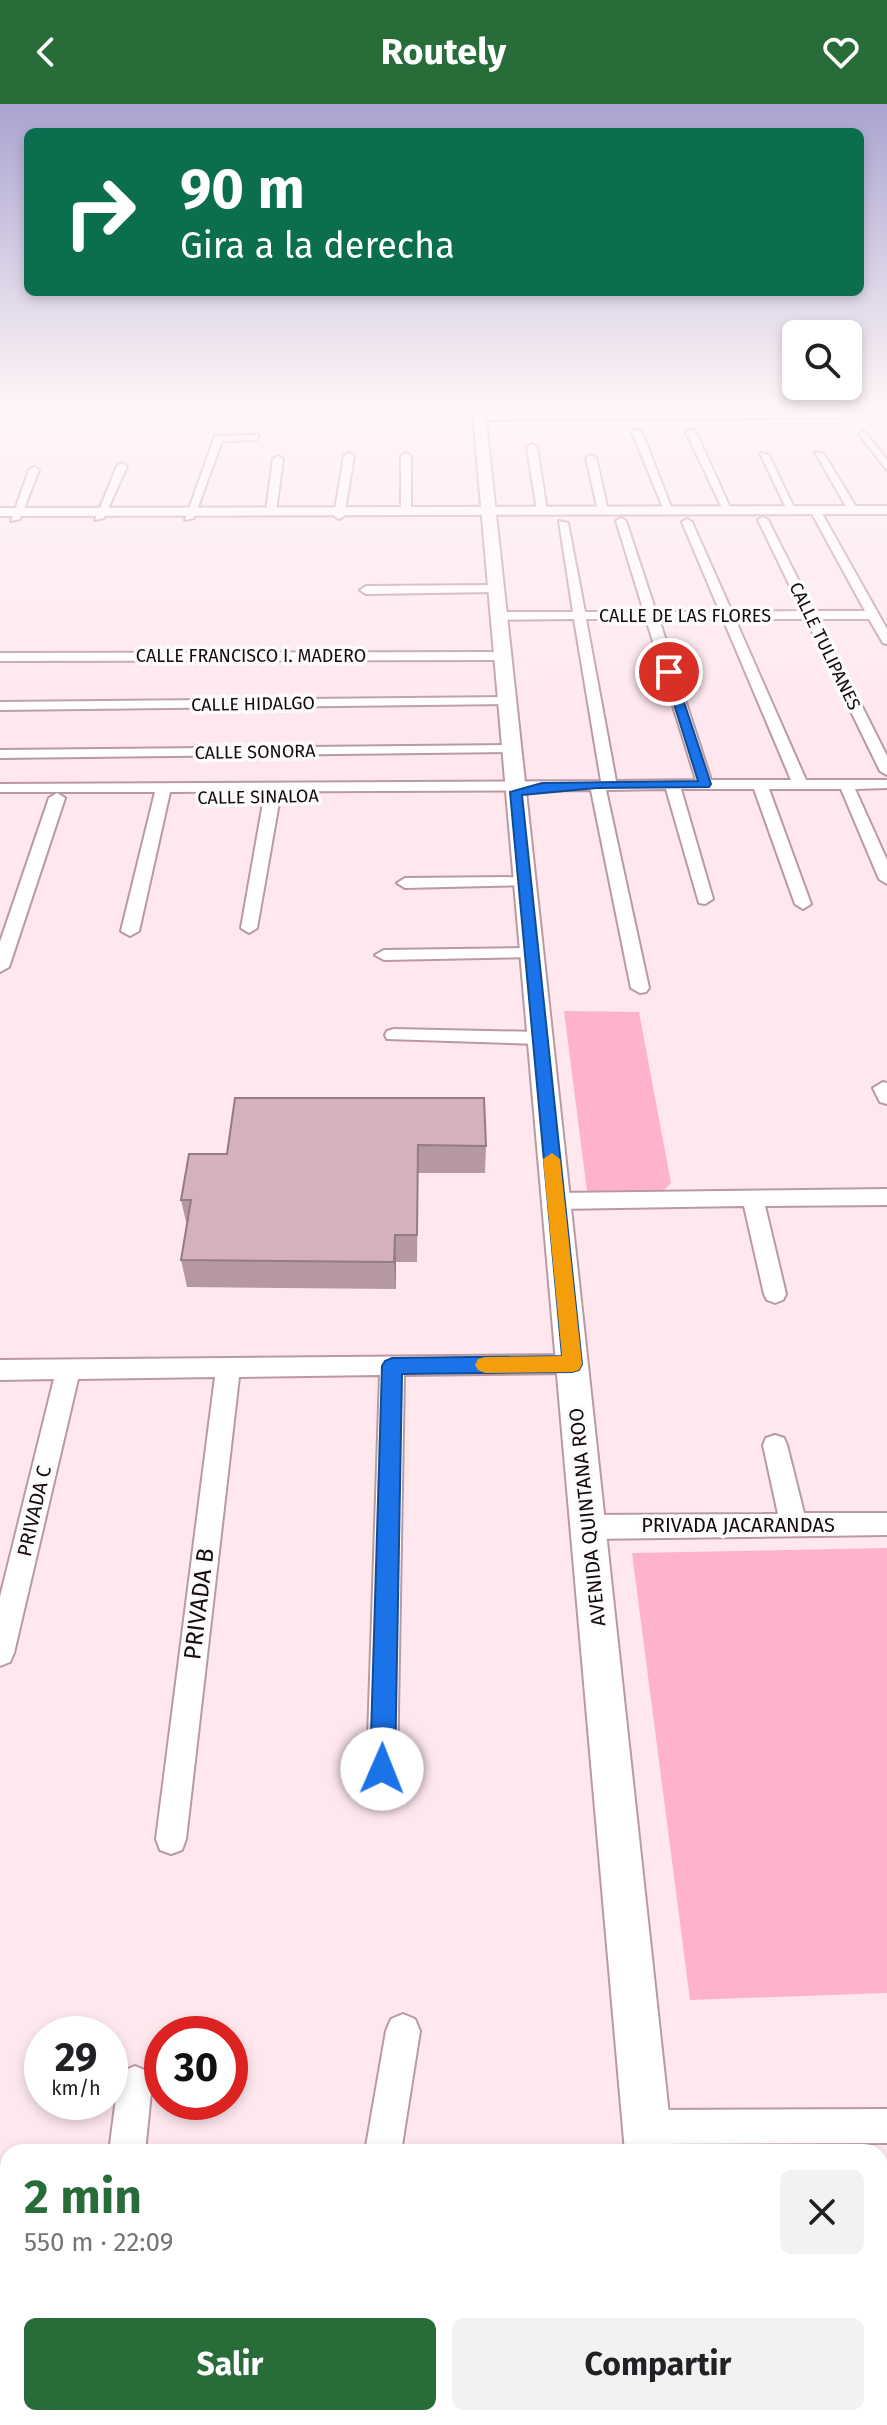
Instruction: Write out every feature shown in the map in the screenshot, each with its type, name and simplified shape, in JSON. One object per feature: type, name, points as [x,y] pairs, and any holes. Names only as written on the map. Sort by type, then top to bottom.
[{"type":"main road","name":"AVENIDA QUINTANA ROO","points":[[488,511],[511,749],[524,788],[524,882],[648,2139]]},
{"type":"street","points":[[16,516],[18,511]]},
{"type":"street","points":[[101,515],[103,511]]},
{"type":"street","points":[[191,514],[263,511]]},
{"type":"street","points":[[282,511],[367,511]]},
{"type":"street","points":[[0,519],[16,516],[478,514],[487,511]]},
{"type":"street","points":[[816,511],[887,640]]},
{"type":"street","points":[[0,512],[16,516]]},
{"type":"street","name":"CALLE TULIPANES","points":[[763,520],[887,771]]},
{"type":"street","points":[[621,521],[705,784]]},
{"type":"street","points":[[687,522],[800,784]]},
{"type":"street","points":[[563,523],[603,784],[640,988]]},
{"type":"street","name":"CALLE DE LAS FLORES","points":[[366,590],[496,602],[579,616],[873,615]]},
{"type":"street","name":"CALLE FRANCISCO I. MADERO","points":[[0,657],[501,656]]},
{"type":"street","name":"CALLE HIDALGO","points":[[0,706],[506,701]]},
{"type":"street","name":"CALLE SONORA","points":[[0,754],[511,749]]},
{"type":"street","points":[[524,788],[603,784],[887,784]]},
{"type":"street","points":[[672,784],[705,899]]},
{"type":"street","points":[[760,784],[803,904]]},
{"type":"street","points":[[846,784],[887,879]]},
{"type":"street","name":"CALLE SINALOA","points":[[0,788],[272,797],[524,788]]},
{"type":"street","name":"CALLE SINALOA","points":[[0,799],[163,792],[524,788]]},
{"type":"street","points":[[130,931],[163,792]]},
{"type":"street","points":[[249,928],[272,797]]},
{"type":"street","points":[[0,967],[57,798]]},
{"type":"street","points":[[405,883],[524,882]]},
{"type":"street","points":[[384,955],[531,953]]},
{"type":"street","points":[[394,1035],[539,1038]]},
{"type":"street","points":[[556,1201],[887,1197]]},
{"type":"street","points":[[753,1199],[775,1294]]},
{"type":"street","points":[[0,1370],[572,1364]]},
{"type":"street","points":[[382,1769],[392,1366]]},
{"type":"street","name":"PRIVADA B","points":[[171,1839],[228,1368]]},
{"type":"street","name":"PRIVADA C","points":[[0,1653],[68,1370]]},
{"type":"street","points":[[775,1445],[794,1525]]},
{"type":"street","name":"PRIVADA JACARANDAS","points":[[588,1527],[887,1524]]},
{"type":"street","points":[[384,2144],[403,2031]]},
{"type":"street","points":[[128,2144],[135,2083]]},
{"type":"street","points":[[648,2139],[887,2126]]},
{"type":"shaded area","points":[[564,1011],[639,1012],[671,1183],[663,1191],[587,1191]]},
{"type":"shaded area","points":[[887,1548],[887,1993],[690,2000],[632,1553]]},
{"type":"building","points":[[235,1098],[484,1098],[486,1146],[418,1145],[417,1235],[395,1235],[394,1262],[181,1260],[191,1200],[181,1200],[189,1154],[227,1154]]},
{"type":"slow traffic","points":[[485,1365],[572,1364],[552,1159]]},
{"type":"route","points":[[382,1769],[392,1366],[572,1364],[516,792],[542,787],[597,784],[705,784],[669,672]]}]
